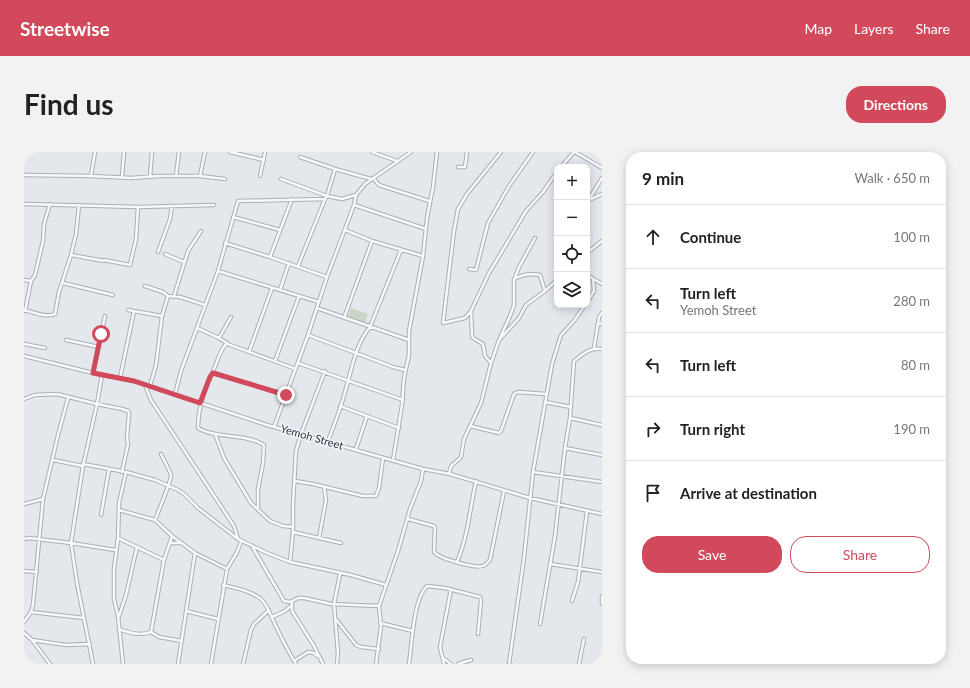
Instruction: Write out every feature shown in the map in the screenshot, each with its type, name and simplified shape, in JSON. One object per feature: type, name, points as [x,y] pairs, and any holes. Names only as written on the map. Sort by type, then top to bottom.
[{"type":"street","points":[[91,176],[95,152]]},
{"type":"street","points":[[122,178],[124,152]]},
{"type":"street","points":[[150,177],[152,152]]},
{"type":"street","points":[[176,176],[178,152]]},
{"type":"street","points":[[200,176],[205,152]]},
{"type":"street","points":[[230,152],[264,160]]},
{"type":"street","points":[[260,176],[265,152]]},
{"type":"street","points":[[372,152],[397,161]]},
{"type":"street","points":[[274,426],[308,335],[327,277],[354,205],[356,195],[361,187],[372,178],[411,152]]},
{"type":"street","points":[[393,460],[403,400],[409,331],[423,256],[429,201],[433,187],[437,152]]},
{"type":"street","points":[[458,167],[464,167],[467,152]]},
{"type":"street","points":[[501,152],[462,200],[458,209],[443,324],[465,318],[471,311],[489,273],[526,211],[543,192],[554,176]]},
{"type":"street","points":[[468,269],[476,270],[488,223],[509,186],[533,152]]},
{"type":"street","points":[[564,164],[574,152],[582,155],[601,167]]},
{"type":"street","points":[[300,157],[335,170],[372,178],[379,185],[429,201]]},
{"type":"street","points":[[298,266],[326,197],[335,170]]},
{"type":"street","points":[[24,175],[122,178],[200,176],[225,179]]},
{"type":"street","points":[[590,196],[602,178]]},
{"type":"street","points":[[281,180],[326,197]]},
{"type":"street","points":[[590,198],[602,194]]},
{"type":"street","points":[[175,394],[181,371],[218,270],[238,201],[326,197],[342,199],[356,195]]},
{"type":"street","points":[[270,257],[293,199]]},
{"type":"street","points":[[24,204],[138,207],[214,205]]},
{"type":"street","points":[[50,204],[44,222],[43,241],[25,310],[45,315],[55,314],[62,283],[72,255],[79,205]]},
{"type":"street","points":[[354,205],[426,229]]},
{"type":"street","points":[[158,252],[170,219],[172,206]]},
{"type":"street","points":[[104,260],[130,265],[136,239],[138,207]]},
{"type":"street","points":[[233,217],[280,230]]},
{"type":"street","points":[[345,230],[372,242],[423,256]]},
{"type":"street","points":[[174,296],[188,251],[201,231]]},
{"type":"street","points":[[450,474],[450,466],[461,457],[464,439],[481,403],[491,362],[514,305],[514,280],[519,267],[535,238]]},
{"type":"street","points":[[590,251],[602,241]]},
{"type":"street","points":[[344,318],[372,242]]},
{"type":"street","points":[[225,243],[298,266],[327,277]]},
{"type":"street","points":[[328,441],[356,353],[364,334],[370,326],[401,250]]},
{"type":"street","points":[[165,254],[184,262]]},
{"type":"street","points":[[72,255],[108,262]]},
{"type":"street","points":[[280,290],[289,263]]},
{"type":"street","points":[[218,270],[319,302]]},
{"type":"street","points":[[514,280],[522,275],[540,275],[545,291]]},
{"type":"street","points":[[590,277],[602,284]]},
{"type":"street","points":[[590,297],[594,291],[593,279]]},
{"type":"street","points":[[24,280],[32,282]]},
{"type":"street","points":[[62,283],[113,295]]},
{"type":"street","points":[[499,340],[518,318],[526,305],[554,283]]},
{"type":"street","points":[[145,286],[161,291],[168,296],[174,296],[205,305]]},
{"type":"street","points":[[249,352],[272,288]]},
{"type":"street","points":[[150,386],[156,365],[162,316],[168,296]]},
{"type":"street","points":[[275,361],[299,296]]},
{"type":"street","points":[[317,308],[409,340]]},
{"type":"street","points":[[509,664],[524,558],[533,472],[553,358],[561,335],[574,321],[583,308]]},
{"type":"street","points":[[128,310],[162,316]]},
{"type":"street","points":[[120,378],[134,311]]},
{"type":"street","points":[[471,311],[473,338],[483,344],[485,356],[491,362]]},
{"type":"street","points":[[594,348],[599,317],[602,313]]},
{"type":"street","points":[[93,373],[105,316]]},
{"type":"street","points":[[219,338],[231,317]]},
{"type":"street","points":[[598,323],[602,324]]},
{"type":"street","points":[[197,328],[249,352],[296,368]]},
{"type":"street","points":[[308,335],[393,367],[405,370]]},
{"type":"street","points":[[66,340],[99,347]]},
{"type":"street","points":[[227,343],[220,352],[200,403],[198,428],[215,434],[249,439],[264,445],[258,489],[258,510]]},
{"type":"street","points":[[24,344],[45,348]]},
{"type":"street","points":[[540,624],[559,505],[570,418],[574,361],[586,351],[594,348],[602,349]]},
{"type":"street","name":"Yemoh Street","points":[[24,356],[145,384],[200,403],[383,458],[476,481],[530,498],[602,514]]},
{"type":"street","points":[[298,363],[325,371],[403,400]]},
{"type":"street","points":[[290,562],[293,532],[295,461],[301,434],[325,371]]},
{"type":"street","points":[[213,373],[286,395]]},
{"type":"street","points":[[93,664],[77,584],[71,542],[83,465],[102,375]]},
{"type":"street","points":[[145,384],[152,400],[234,526],[238,539]]},
{"type":"street","points":[[470,426],[499,433],[514,394],[518,392],[546,394]]},
{"type":"street","points":[[24,399],[35,395],[51,393],[126,410],[129,413],[127,437],[128,444],[119,510],[118,538],[115,550],[114,589],[123,664]]},
{"type":"street","points":[[24,622],[31,612],[35,595],[43,499],[68,398]]},
{"type":"street","points":[[545,402],[570,407]]},
{"type":"street","points":[[340,406],[399,428]]},
{"type":"street","points":[[356,449],[367,416]]},
{"type":"street","points":[[570,418],[602,425]]},
{"type":"street","points":[[215,434],[224,458],[251,503],[270,521],[283,526],[293,527]]},
{"type":"street","points":[[565,448],[602,454]]},
{"type":"street","points":[[155,520],[167,486],[172,478],[161,454]]},
{"type":"street","points":[[295,481],[363,496],[376,496],[379,488],[383,458]]},
{"type":"street","points":[[53,460],[109,469],[156,480],[184,494],[198,508],[241,542],[253,548],[290,562],[340,574],[351,575],[386,585]]},
{"type":"street","points":[[101,515],[109,469]]},
{"type":"street","points":[[376,664],[379,649],[379,606],[410,509],[422,481],[423,469]]},
{"type":"street","points":[[533,472],[602,482]]},
{"type":"street","points":[[458,562],[467,534],[476,481]]},
{"type":"street","points":[[318,538],[326,500],[324,487]]},
{"type":"street","points":[[408,519],[434,526],[434,552],[440,557],[458,562],[481,566],[485,565],[490,560],[504,491]]},
{"type":"street","points":[[24,504],[43,499]]},
{"type":"street","points":[[119,510],[155,520],[172,536],[195,553],[226,568]]},
{"type":"street","points":[[572,600],[578,582],[587,511]]},
{"type":"street","points":[[293,532],[341,543]]},
{"type":"street","points":[[151,632],[164,560],[172,536]]},
{"type":"street","points":[[24,539],[29,538],[71,542],[115,550]]},
{"type":"street","points":[[118,538],[164,560]]},
{"type":"street","points":[[211,664],[226,568],[237,552],[241,542]]},
{"type":"street","points":[[170,543],[182,543]]},
{"type":"street","points":[[118,616],[126,595],[137,547]]},
{"type":"street","points":[[253,548],[282,601],[290,602],[298,598],[304,598],[334,604],[379,606]]},
{"type":"street","points":[[178,664],[195,553]]},
{"type":"street","points":[[550,564],[602,572]]},
{"type":"street","points":[[24,571],[37,572]]},
{"type":"street","points":[[336,664],[338,653],[334,604],[340,574]]},
{"type":"street","points":[[223,585],[254,594],[261,599],[269,610],[296,664]]},
{"type":"street","points":[[409,664],[416,610],[423,590],[427,586],[451,589],[480,597],[481,601],[478,634]]},
{"type":"street","points":[[444,664],[440,648],[451,589]]},
{"type":"street","points":[[602,596],[602,604]]},
{"type":"street","points":[[292,601],[292,611],[314,646],[322,664]]},
{"type":"street","points":[[272,617],[285,611],[292,605]]},
{"type":"street","points":[[243,664],[251,630],[254,624],[269,610]]},
{"type":"street","points":[[31,612],[84,618]]},
{"type":"street","points":[[186,612],[218,619]]},
{"type":"street","points":[[334,618],[356,645],[379,649]]},
{"type":"street","points":[[380,623],[413,631]]},
{"type":"street","points":[[119,629],[139,634],[151,632],[159,637],[182,641]]},
{"type":"street","points":[[24,633],[32,640],[50,664]]},
{"type":"street","points":[[579,664],[584,639]]},
{"type":"street","points":[[32,640],[66,645],[90,644]]},
{"type":"street","points":[[294,661],[308,652],[311,652],[316,654],[322,664]]},
{"type":"street","points":[[442,658],[451,664]]},
{"type":"street","points":[[458,664],[471,660]]},
{"type":"green space","points":[[351,308],[368,314],[365,323],[349,317],[348,315]]},
{"type":"route","points":[[101,334],[93,373],[134,381],[200,403],[211,374],[213,373],[286,395]]}]
